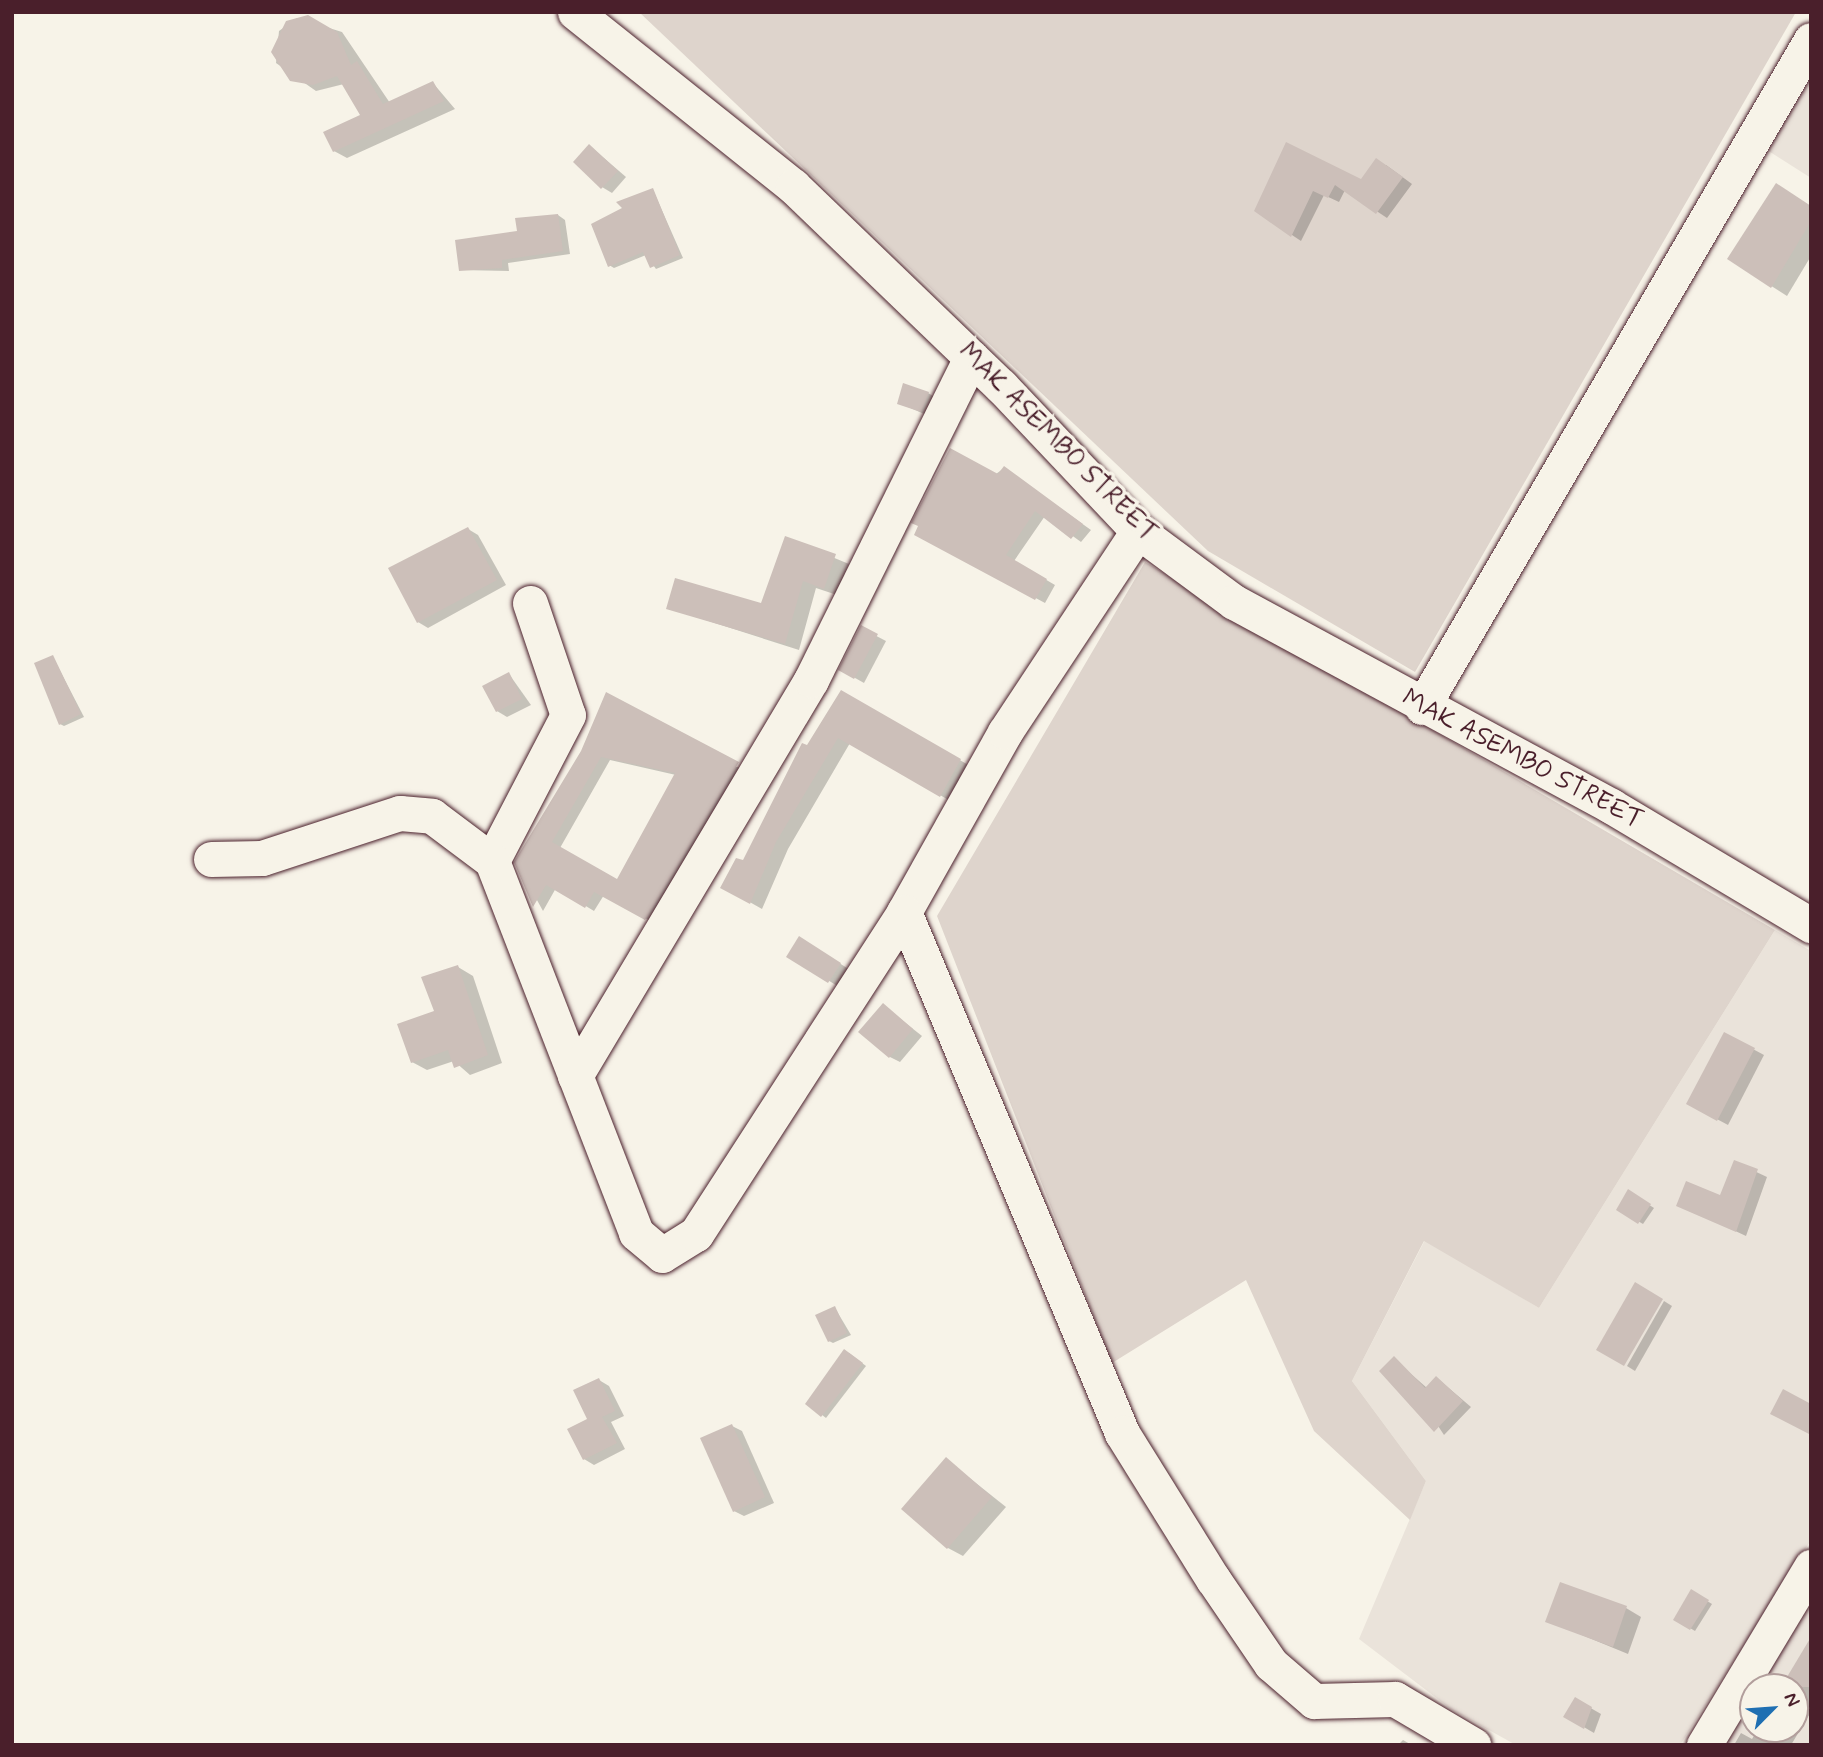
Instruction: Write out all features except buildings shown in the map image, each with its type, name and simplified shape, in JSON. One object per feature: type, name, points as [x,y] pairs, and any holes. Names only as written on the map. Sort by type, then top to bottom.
[{"type":"street","name":"MAK ASEMBO STREET","points":[[575,12],[793,186],[971,357],[1138,531],[1234,602],[1611,806],[1811,925]]},
{"type":"street","points":[[1422,706],[1811,40]]},
{"type":"street","points":[[575,1076],[811,680],[971,357]]},
{"type":"street","points":[[211,859],[262,858],[400,814],[432,816],[492,862],[636,1233],[662,1255],[680,1248],[696,1234],[904,912],[1005,733],[1138,531]]},
{"type":"street","points":[[492,862],[568,715],[530,603]]},
{"type":"street","points":[[904,912],[1122,1433],[1213,1579],[1271,1664],[1314,1701],[1395,1699],[1474,1745]]},
{"type":"street","points":[[1704,1745],[1811,1567]]},
{"type":"shaded area","points":[[639,12],[1796,12],[1415,672],[1208,551]]},
{"type":"shaded area","points":[[1811,78],[1811,178],[1767,150]]},
{"type":"shaded area","points":[[1145,562],[1775,930],[1539,1308],[1424,1241],[1352,1381],[1426,1481],[1410,1520],[1314,1431],[1246,1280],[1112,1363],[937,916]]},
{"type":"shaded area","points":[[1775,930],[1811,951],[1811,1540],[1680,1745],[1516,1745],[1451,1709],[1359,1639],[1426,1481],[1352,1381],[1425,1240],[1539,1308]]},
{"type":"shaded area","points":[[1811,1589],[1811,1745],[1713,1745],[1739,1704],[1739,1743],[1809,1743],[1809,1673],[1758,1673]]}]
